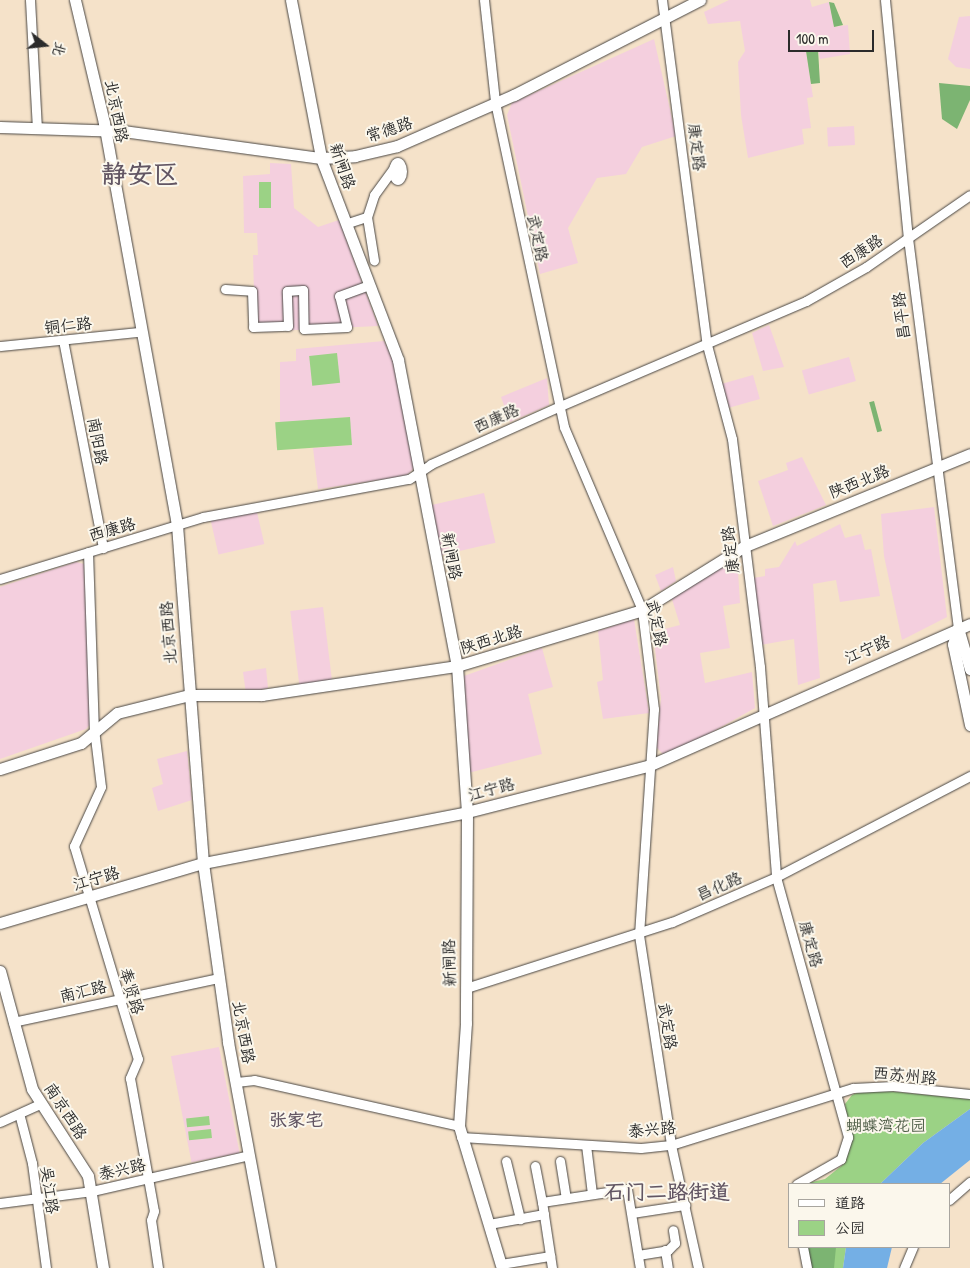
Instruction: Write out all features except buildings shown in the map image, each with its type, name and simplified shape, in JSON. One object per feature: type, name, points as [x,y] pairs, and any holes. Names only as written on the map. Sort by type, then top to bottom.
[{"type":"main road","name":"北京西路","points":[[75,0],[105,132],[140,332],[177,526],[203,863],[218,978],[270,1268]]},
{"type":"main road","name":"新闸路","points":[[291,0],[321,158],[348,223],[369,285],[398,360],[457,666],[467,812],[466,988],[458,1145],[499,1267]]},
{"type":"main road","name":"常德路","points":[[0,127],[105,132],[321,158],[397,146],[495,102],[700,0]]},
{"type":"main road","name":"陕西北路","points":[[0,769],[81,743],[94,729],[117,713],[189,695],[262,695],[457,666],[642,610],[745,546],[970,454]]},
{"type":"main road","name":"江宁路","points":[[0,923],[203,863],[467,812],[648,766],[690,750],[764,711],[970,624]]},
{"type":"main road","name":"昌平路","points":[[958,628],[970,669]]},
{"type":"main road","name":"昌平路","points":[[958,628],[953,644],[970,725]]},
{"type":"main road","name":"南京西路","points":[[0,971],[40,1104],[85,1169],[92,1191],[103,1268]]},
{"type":"main road","name":"新闸路","points":[[460,1132],[489,1224],[499,1267]]},
{"type":"street","points":[[30,0],[37,128]]},
{"type":"street","name":"武定路","points":[[484,0],[495,102],[564,427],[642,610],[654,702],[648,766],[639,935],[671,1145],[698,1268]]},
{"type":"street","name":"康定路","points":[[662,0],[666,18],[707,346],[732,439],[764,711],[776,877],[838,1093],[848,1136],[846,1153],[836,1164],[798,1183]]},
{"type":"street","name":"昌平路","points":[[885,0],[908,238],[935,467],[958,628]]},
{"type":"street","points":[[374,260],[367,217],[374,195],[394,169]]},
{"type":"street","name":"西康路","points":[[0,579],[177,526],[286,498],[409,479],[419,471],[560,406],[707,346],[838,284],[970,195]]},
{"type":"street","points":[[348,223],[367,217]]},
{"type":"street","points":[[225,289],[252,291],[253,328],[288,326],[286,291],[303,290],[304,328],[313,328],[347,327],[339,296],[369,285]]},
{"type":"street","name":"铜仁路","points":[[0,346],[140,332]]},
{"type":"street","name":"南阳路","points":[[62,340],[103,548]]},
{"type":"street","points":[[88,552],[94,729]]},
{"type":"street","name":"奉贤路","points":[[94,729],[101,787],[74,846],[118,998],[138,1059],[130,1078],[148,1179],[158,1268]]},
{"type":"street","name":"昌化路","points":[[466,988],[639,935],[776,877],[970,776]]},
{"type":"street","name":"南汇路","points":[[14,1022],[118,998],[218,978]]},
{"type":"street","name":"泰兴路","points":[[236,1082],[254,1080],[460,1132],[586,1145],[671,1145],[838,1093]]},
{"type":"street","name":"西苏州路","points":[[838,1093],[884,1086],[970,1094]]},
{"type":"street","points":[[0,1122],[20,1117],[40,1104]]},
{"type":"street","name":"吴江路","points":[[20,1117],[37,1200],[46,1268]]},
{"type":"street","points":[[586,1145],[592,1194]]},
{"type":"street","name":"泰兴路","points":[[0,1203],[37,1200],[92,1191],[249,1155]]},
{"type":"street","points":[[506,1161],[520,1219]]},
{"type":"street","points":[[560,1162],[566,1198]]},
{"type":"street","points":[[535,1166],[552,1268]]},
{"type":"street","points":[[950,1199],[970,1182]]},
{"type":"street","points":[[542,1202],[627,1189],[640,1268]]},
{"type":"street","points":[[632,1213],[685,1205]]},
{"type":"street","points":[[489,1224],[544,1214]]},
{"type":"street","points":[[638,1255],[665,1250],[675,1243],[673,1230]]},
{"type":"street","points":[[803,1248],[807,1268]]},
{"type":"street","points":[[904,1268],[913,1248]]},
{"type":"street","points":[[665,1250],[668,1268]]},
{"type":"street","points":[[499,1267],[550,1256]]},
{"type":"shaded area","points":[[729,0],[810,0],[812,7],[829,2],[834,27],[848,25],[850,54],[820,59],[818,50],[806,52],[813,97],[807,98],[811,128],[802,129],[804,144],[748,158],[741,115],[738,62],[745,51],[740,21],[708,24],[704,12]]},
{"type":"shaded area","points":[[970,16],[970,69],[956,67],[948,59],[959,17]]},
{"type":"shaded area","points":[[654,39],[676,136],[642,147],[626,174],[597,178],[568,228],[578,263],[540,274],[507,115],[512,103]]},
{"type":"shaded area","points":[[854,126],[855,145],[828,146],[827,127]]},
{"type":"shaded area","points":[[270,163],[291,164],[294,208],[318,227],[339,220],[378,326],[255,332],[253,255],[258,255],[257,233],[244,233],[243,176],[270,174]]},
{"type":"shaded area","points":[[769,325],[784,367],[763,371],[752,333]]},
{"type":"shaded area","points":[[384,341],[394,362],[414,468],[406,476],[318,489],[313,448],[352,445],[349,417],[280,424],[280,362],[296,361],[296,349]]},
{"type":"shaded area","points":[[849,357],[856,381],[809,395],[802,371]]},
{"type":"shaded area","points":[[753,375],[760,399],[729,408],[722,384]]},
{"type":"shaded area","points":[[547,378],[549,405],[510,422],[501,397]]},
{"type":"shaded area","points":[[802,457],[826,505],[773,526],[758,481],[788,470],[786,463]]},
{"type":"shaded area","points":[[484,493],[495,543],[440,556],[428,506]]},
{"type":"shaded area","points":[[934,507],[947,617],[902,640],[884,556],[881,514]]},
{"type":"shaded area","points":[[256,508],[264,544],[219,555],[210,519]]},
{"type":"shaded area","points":[[840,524],[845,538],[861,534],[865,550],[871,549],[880,596],[840,602],[836,580],[813,584],[820,678],[798,685],[794,639],[761,645],[753,578],[765,576],[765,569],[779,567],[795,541],[797,546]]},
{"type":"shaded area","points":[[76,562],[84,564],[91,723],[86,729],[0,759],[0,587]]},
{"type":"shaded area","points":[[723,565],[738,571],[740,603],[723,606],[730,648],[700,653],[705,683],[752,672],[755,708],[680,750],[663,754],[656,747],[661,699],[653,632],[680,625],[671,596]]},
{"type":"shaded area","points":[[673,567],[676,581],[661,591],[655,575]]},
{"type":"shaded area","points":[[323,607],[332,681],[299,685],[290,611]]},
{"type":"shaded area","points":[[634,619],[649,713],[603,719],[597,682],[603,680],[598,631]]},
{"type":"shaded area","points":[[542,648],[553,687],[528,694],[542,754],[468,773],[464,676]]},
{"type":"shaded area","points":[[266,668],[268,688],[246,694],[243,672]]},
{"type":"shaded area","points":[[187,751],[192,800],[158,811],[152,788],[163,784],[157,759]]},
{"type":"shaded area","points":[[219,1047],[240,1153],[192,1162],[171,1056]]},
{"type":"green space","points":[[829,2],[834,3],[843,25],[834,27]]},
{"type":"green space","points":[[818,50],[820,83],[811,84],[806,51]]},
{"type":"green space","points":[[939,83],[970,86],[970,100],[957,129],[942,119]]},
{"type":"green space","points":[[259,182],[271,182],[271,208],[259,208]]},
{"type":"green space","points":[[337,353],[340,383],[312,386],[309,356]]},
{"type":"green space","points":[[874,401],[882,431],[877,432],[869,402]]},
{"type":"green space","points":[[350,417],[352,445],[277,450],[275,422]]},
{"type":"green space","name":"蝴蝶湾花园","points":[[867,1089],[970,1099],[970,1109],[923,1143],[881,1183],[808,1183],[825,1179],[845,1163],[851,1143],[845,1104],[852,1095]]},
{"type":"green space","points":[[209,1116],[210,1125],[187,1127],[186,1118]]},
{"type":"green space","points":[[211,1129],[212,1138],[189,1140],[188,1131]]},
{"type":"green space","points":[[804,1248],[846,1248],[843,1268],[809,1268]]},
{"type":"green space","points":[[807,1248],[836,1248],[834,1268],[811,1268]]},
{"type":"water","points":[[970,1109],[970,1160],[941,1183],[881,1183],[923,1143]]},
{"type":"water","points":[[846,1248],[892,1248],[887,1268],[843,1268]]},
{"type":"district","name":"静安区","points":[[140,174]]},
{"type":"district","name":"张家宅","points":[[296,1120]]},
{"type":"district","name":"石门二路街道","points":[[667,1192]]}]
